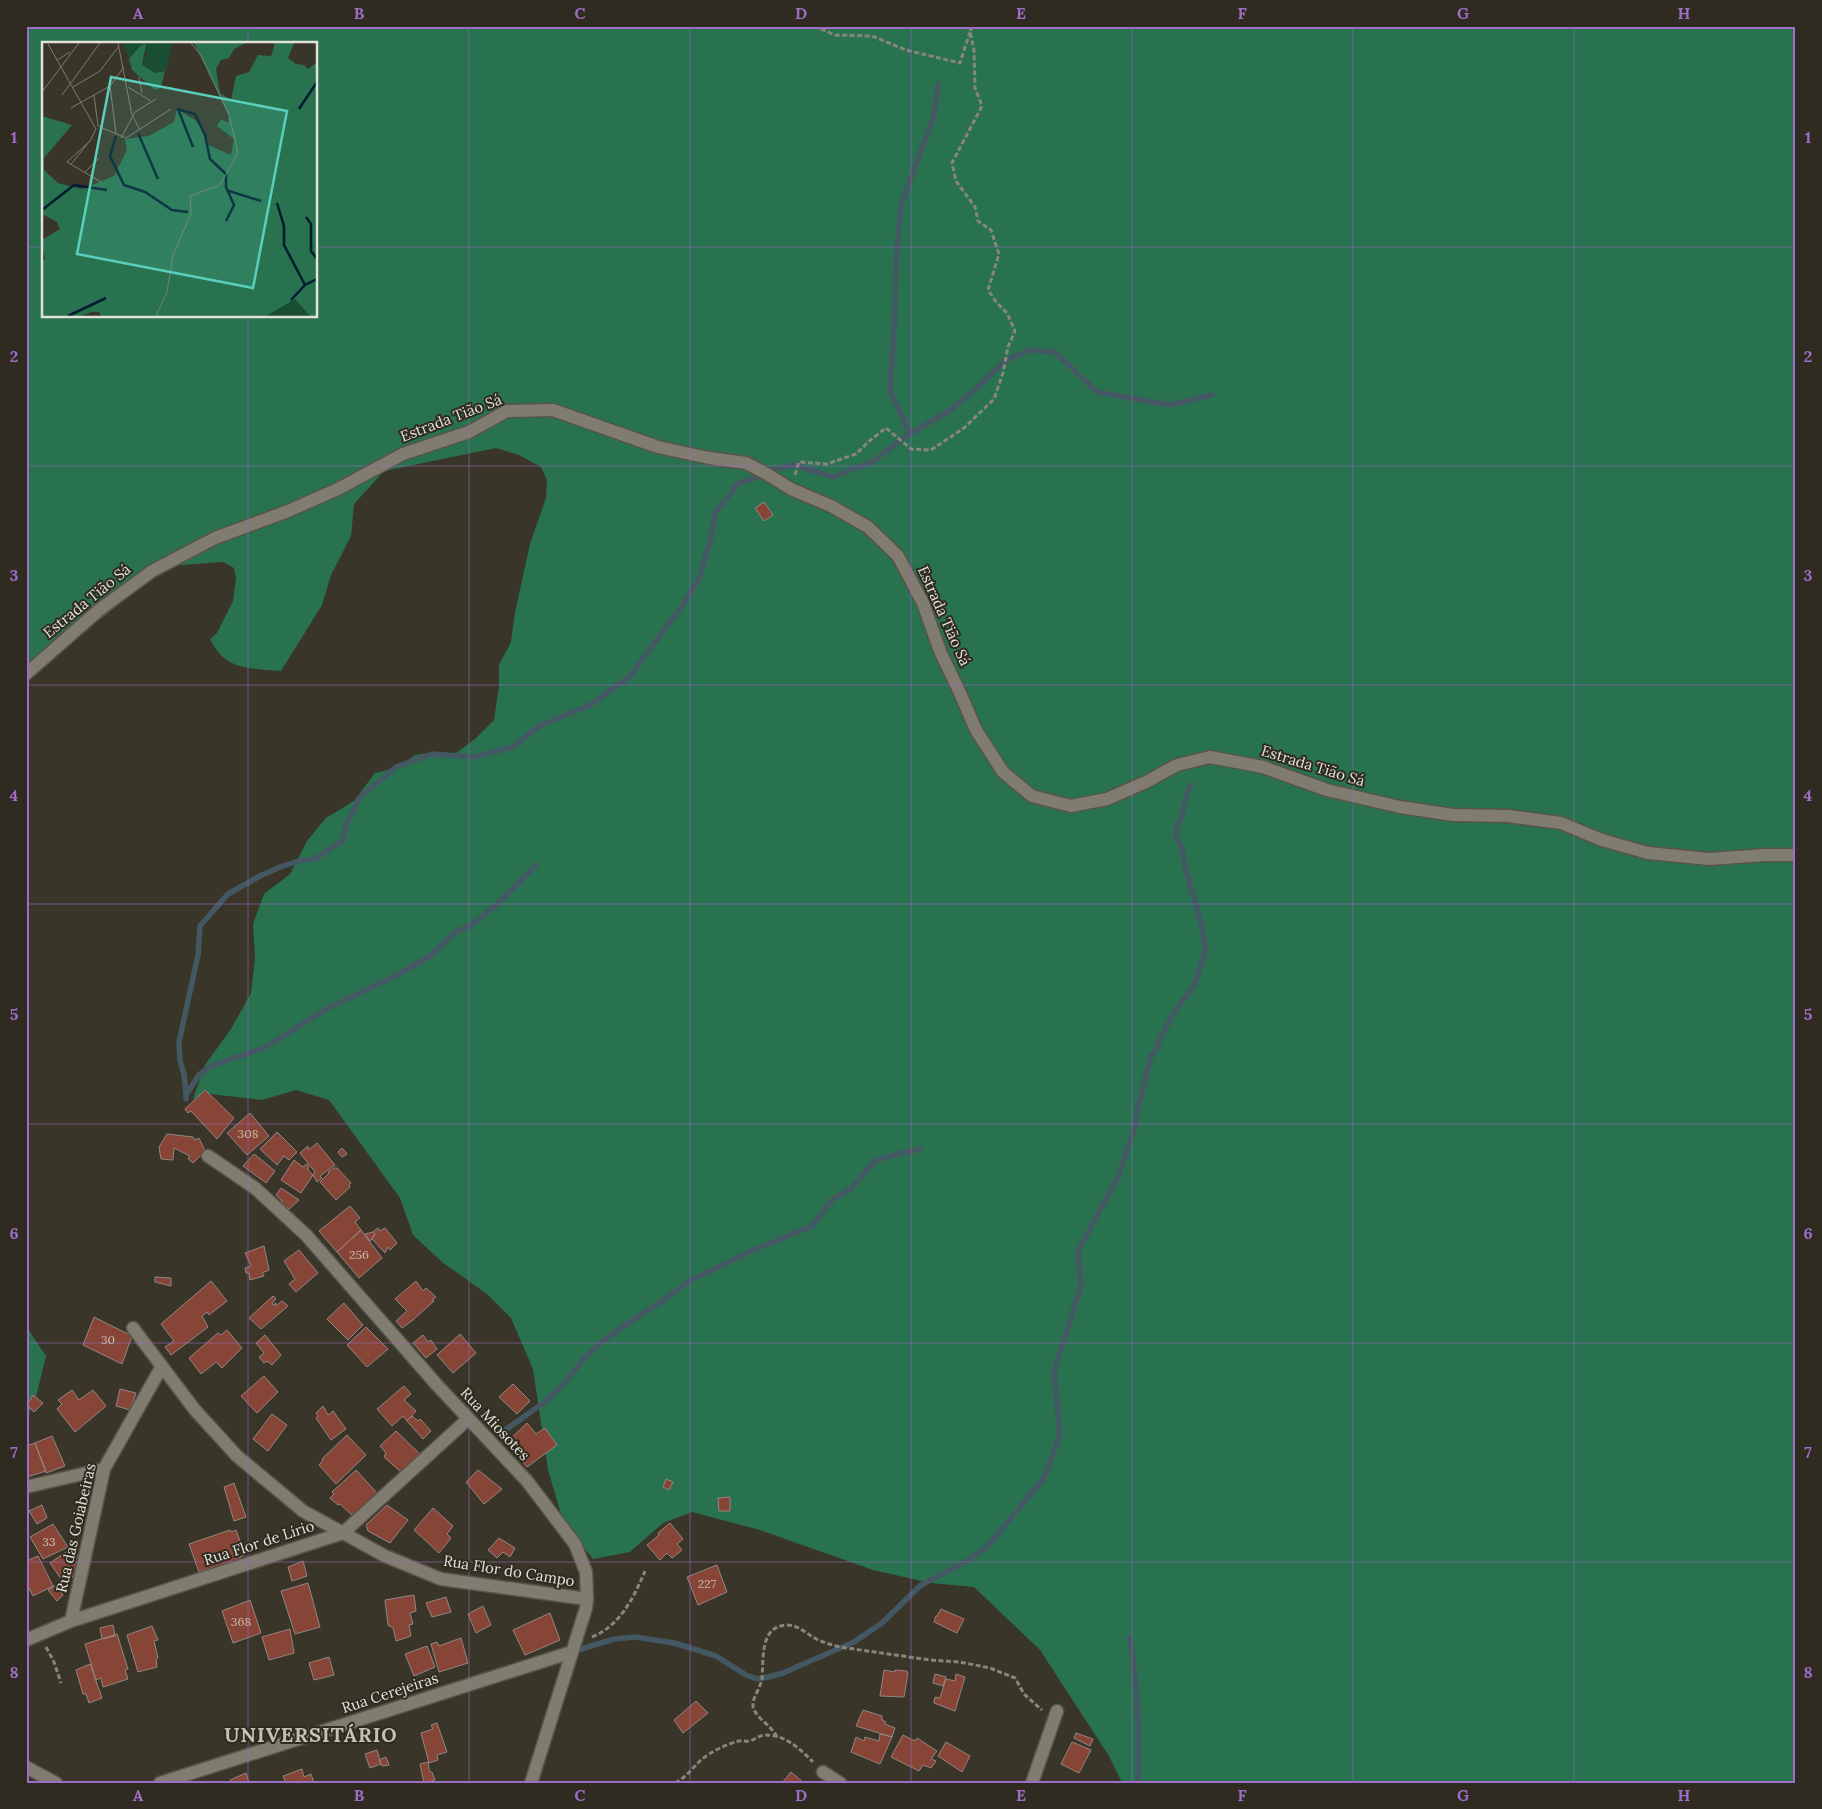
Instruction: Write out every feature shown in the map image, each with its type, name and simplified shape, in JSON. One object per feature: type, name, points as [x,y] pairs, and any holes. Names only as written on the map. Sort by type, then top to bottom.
[{"type":"street","name":"Estrada Tião Sá","points":[[26,674],[99,610],[152,571],[215,538],[288,511],[338,489],[403,454],[469,432],[507,411],[553,410],[658,447],[709,458],[746,463],[791,490],[831,506],[868,527],[898,556],[923,603],[940,651],[976,730],[1002,772],[1032,796],[1071,806],[1107,799],[1146,782],[1177,765],[1210,757],[1263,767],[1327,790],[1400,808],[1453,815],[1508,816],[1561,823],[1602,840],[1648,853],[1709,860],[1765,854],[1796,855]]},
{"type":"street","name":"Rua Miosotes","points":[[208,1156],[255,1188],[306,1235],[430,1378],[527,1481],[575,1544],[586,1572],[587,1599],[531,1783]]},
{"type":"street","name":"Rua Flor do Campo","points":[[133,1328],[195,1410],[237,1456],[303,1511],[385,1556],[441,1579],[587,1599]]},
{"type":"street","name":"Rua das Goiabeiras","points":[[71,1621],[104,1469],[162,1366]]},
{"type":"street","name":"Rua Flor de Lírio","points":[[26,1640],[71,1621],[343,1533],[468,1419]]},
{"type":"street","points":[[26,1487],[104,1469]]},
{"type":"street","name":"Rua Cerejeiras","points":[[160,1783],[573,1648]]},
{"type":"street","points":[[1032,1783],[1056,1715]]},
{"type":"street","points":[[26,1767],[56,1783]]},
{"type":"street","points":[[823,1772],[840,1783]]},
{"type":"path","points":[[814,26],[835,35],[872,36],[906,50],[960,63],[973,26]]},
{"type":"path","points":[[791,490],[800,462],[827,464],[856,454],[886,428],[911,449],[930,450],[964,428],[994,399],[1003,373],[1008,347],[1015,331],[1006,313],[997,304],[988,290],[999,254],[991,230],[978,221],[975,207],[956,180],[952,163],[982,106],[976,88],[974,50],[970,32]]},
{"type":"path","points":[[573,1648],[612,1624],[637,1591],[645,1571]]},
{"type":"path","points":[[777,1736],[773,1729],[756,1714],[753,1708],[762,1677],[761,1665],[768,1635],[784,1625],[799,1628],[826,1644],[930,1660],[960,1662],[1009,1674],[1015,1678],[1024,1694],[1044,1712],[1056,1715]]},
{"type":"path","points":[[40,1635],[54,1662],[61,1683]]},
{"type":"path","points":[[676,1783],[685,1778],[702,1760],[730,1744],[741,1740],[750,1741],[764,1735],[777,1736],[800,1748],[823,1772]]},
{"type":"green space","points":[[26,26],[1796,26],[1796,1783],[1122,1783],[1109,1756],[1040,1650],[974,1587],[931,1583],[873,1570],[760,1530],[692,1512],[663,1523],[630,1552],[593,1559],[564,1524],[548,1470],[533,1369],[511,1318],[487,1294],[442,1262],[413,1235],[400,1198],[329,1100],[296,1090],[262,1100],[210,1094],[193,1099],[205,1065],[231,1029],[251,993],[255,958],[253,924],[264,894],[290,874],[307,841],[326,818],[354,801],[375,773],[397,768],[415,755],[437,752],[455,754],[476,738],[494,720],[499,686],[499,665],[511,642],[515,612],[530,544],[546,498],[547,480],[541,467],[519,455],[496,448],[384,471],[354,504],[351,536],[331,575],[322,605],[281,671],[249,668],[231,662],[223,657],[210,639],[217,633],[233,601],[236,578],[234,568],[223,562],[166,566],[102,618],[87,627],[26,677]]},
{"type":"green space","points":[[26,1326],[46,1356],[34,1405],[26,1416]]},
{"type":"building","points":[[764,502],[773,515],[764,521],[755,508]]},
{"type":"building","points":[[205,1090],[234,1118],[217,1139],[191,1111],[188,1113],[185,1109]]},
{"type":"building","points":[[250,1113],[269,1136],[247,1155],[227,1133]]},
{"type":"building","points":[[277,1132],[297,1152],[289,1160],[284,1156],[277,1165],[260,1149]]},
{"type":"building","points":[[167,1134],[193,1137],[195,1140],[199,1138],[205,1151],[193,1163],[188,1159],[190,1156],[174,1148],[173,1160],[161,1159],[159,1147]]},
{"type":"building","points":[[317,1143],[335,1165],[320,1176],[322,1178],[317,1182],[313,1175],[315,1172],[300,1153],[308,1146],[309,1150]]},
{"type":"building","points":[[342,1148],[347,1154],[342,1157],[338,1152]]},
{"type":"building","points":[[254,1154],[275,1171],[266,1183],[243,1166]]},
{"type":"building","points":[[294,1160],[303,1167],[307,1164],[309,1168],[307,1169],[313,1175],[301,1193],[281,1180]]},
{"type":"building","points":[[334,1168],[337,1168],[351,1183],[350,1187],[336,1200],[320,1182]]},
{"type":"building","points":[[281,1188],[299,1200],[289,1209],[281,1203],[282,1201],[276,1195]]},
{"type":"building","points":[[350,1206],[360,1218],[355,1222],[361,1230],[337,1252],[319,1231]]},
{"type":"building","points":[[378,1228],[380,1231],[385,1228],[397,1243],[390,1250],[388,1247],[385,1253],[372,1239],[375,1234],[373,1232]]},
{"type":"building","points":[[361,1230],[382,1258],[359,1278],[337,1252]]},
{"type":"building","points":[[373,1232],[375,1234],[370,1241],[365,1234]]},
{"type":"building","points":[[264,1246],[269,1270],[262,1273],[264,1276],[250,1280],[249,1273],[246,1273],[245,1268],[251,1266],[245,1253]]},
{"type":"building","points":[[299,1250],[318,1273],[296,1292],[289,1284],[295,1279],[284,1261]]},
{"type":"building","points":[[155,1277],[171,1278],[171,1286],[155,1282]]},
{"type":"building","points":[[211,1281],[227,1301],[209,1315],[207,1312],[202,1316],[208,1327],[171,1355],[165,1347],[174,1341],[161,1324]]},
{"type":"building","points":[[416,1281],[423,1291],[426,1288],[436,1297],[432,1300],[434,1301],[402,1328],[396,1321],[407,1311],[395,1299]]},
{"type":"building","points":[[273,1296],[276,1299],[272,1303],[273,1305],[276,1303],[276,1306],[282,1301],[288,1306],[261,1329],[249,1318]]},
{"type":"building","points":[[344,1303],[363,1325],[348,1340],[327,1319]]},
{"type":"building","points":[[94,1317],[132,1336],[122,1364],[83,1345]]},
{"type":"building","points":[[366,1327],[388,1349],[367,1367],[347,1345]]},
{"type":"building","points":[[227,1330],[242,1348],[222,1368],[216,1362],[201,1374],[189,1358],[218,1333],[221,1335]]},
{"type":"building","points":[[460,1334],[476,1353],[453,1373],[437,1355]]},
{"type":"building","points":[[265,1335],[281,1355],[272,1365],[267,1361],[264,1363],[259,1357],[264,1353],[256,1343]]},
{"type":"building","points":[[423,1335],[428,1342],[431,1340],[437,1349],[426,1358],[413,1343]]},
{"type":"building","points":[[264,1376],[278,1392],[257,1413],[241,1396]]},
{"type":"building","points":[[513,1384],[530,1401],[517,1414],[499,1397]]},
{"type":"building","points":[[404,1386],[411,1394],[404,1400],[416,1411],[407,1421],[403,1416],[392,1426],[377,1409]]},
{"type":"building","points":[[120,1389],[136,1393],[130,1410],[116,1406]]},
{"type":"building","points":[[72,1390],[79,1400],[93,1390],[106,1406],[75,1432],[57,1409],[62,1404],[58,1400]]},
{"type":"building","points":[[33,1395],[43,1403],[34,1412],[27,1405]]},
{"type":"building","points":[[323,1406],[328,1415],[333,1411],[346,1429],[331,1440],[316,1418],[318,1416],[316,1413]]},
{"type":"building","points":[[272,1414],[287,1425],[268,1451],[253,1439]]},
{"type":"building","points":[[412,1416],[418,1421],[420,1419],[431,1431],[423,1439],[407,1421]]},
{"type":"building","points":[[527,1423],[536,1434],[545,1428],[557,1445],[527,1467],[507,1442]]},
{"type":"building","points":[[396,1431],[422,1456],[402,1473],[384,1457],[386,1453],[380,1446]]},
{"type":"building","points":[[347,1435],[366,1455],[336,1484],[319,1465],[322,1459]]},
{"type":"building","points":[[52,1436],[65,1466],[46,1473],[35,1443]]},
{"type":"building","points":[[35,1443],[46,1471],[27,1477],[26,1446]]},
{"type":"building","points":[[356,1470],[378,1494],[355,1516],[330,1498],[334,1494],[332,1492]]},
{"type":"building","points":[[478,1470],[502,1489],[484,1504],[466,1482]]},
{"type":"building","points":[[666,1479],[673,1482],[669,1490],[663,1487]]},
{"type":"building","points":[[234,1483],[246,1517],[234,1521],[224,1487]]},
{"type":"building","points":[[730,1497],[730,1511],[719,1511],[718,1498]]},
{"type":"building","points":[[42,1505],[47,1518],[37,1524],[29,1511]]},
{"type":"building","points":[[387,1505],[408,1520],[390,1543],[368,1531],[366,1525]]},
{"type":"building","points":[[433,1508],[453,1526],[447,1534],[451,1538],[439,1553],[414,1530]]},
{"type":"building","points":[[670,1523],[683,1539],[677,1544],[682,1550],[672,1558],[667,1553],[660,1560],[647,1545]]},
{"type":"building","points":[[53,1524],[68,1547],[43,1559],[30,1537]]},
{"type":"building","points":[[230,1530],[231,1532],[236,1530],[245,1555],[240,1557],[240,1559],[199,1572],[189,1544]]},
{"type":"building","points":[[499,1538],[515,1548],[510,1557],[503,1552],[497,1558],[488,1550]]},
{"type":"building","points":[[69,1550],[74,1556],[75,1553],[81,1559],[76,1574],[64,1583],[50,1563]]},
{"type":"building","points":[[38,1556],[53,1586],[33,1596],[26,1582],[26,1561]]},
{"type":"building","points":[[303,1561],[307,1576],[292,1581],[288,1567]]},
{"type":"building","points":[[717,1565],[727,1592],[698,1605],[687,1577]]},
{"type":"building","points":[[308,1583],[320,1627],[295,1634],[281,1591]]},
{"type":"building","points":[[56,1585],[63,1595],[57,1601],[48,1590]]},
{"type":"building","points":[[414,1595],[416,1611],[410,1613],[413,1624],[409,1625],[411,1636],[396,1641],[393,1628],[388,1625],[385,1600]]},
{"type":"building","points":[[446,1597],[451,1612],[432,1617],[426,1603]]},
{"type":"building","points":[[250,1600],[261,1633],[233,1643],[222,1611]]},
{"type":"building","points":[[483,1606],[491,1625],[476,1633],[468,1614]]},
{"type":"building","points":[[941,1609],[964,1619],[957,1633],[934,1622]]},
{"type":"building","points":[[550,1613],[560,1640],[525,1655],[513,1630]]},
{"type":"building","points":[[113,1625],[115,1636],[102,1639],[100,1628]]},
{"type":"building","points":[[152,1626],[158,1640],[154,1641],[158,1658],[156,1659],[157,1667],[138,1672],[127,1635]]},
{"type":"building","points":[[290,1629],[294,1653],[269,1660],[262,1637]]},
{"type":"building","points":[[117,1634],[128,1669],[125,1670],[128,1679],[103,1687],[101,1678],[96,1680],[85,1644]]},
{"type":"building","points":[[461,1638],[468,1663],[439,1672],[431,1644],[437,1642],[439,1646]]},
{"type":"building","points":[[427,1646],[435,1667],[414,1676],[405,1654]]},
{"type":"building","points":[[329,1657],[334,1675],[314,1680],[309,1663]]},
{"type":"building","points":[[90,1664],[102,1698],[89,1703],[86,1694],[83,1694],[76,1670]]},
{"type":"building","points":[[884,1670],[895,1672],[895,1670],[907,1671],[904,1697],[880,1696]]},
{"type":"building","points":[[935,1674],[946,1677],[943,1686],[933,1683]]},
{"type":"building","points":[[956,1674],[965,1677],[955,1711],[934,1703],[935,1697],[940,1698],[946,1679],[955,1681]]},
{"type":"building","points":[[696,1701],[708,1713],[683,1733],[674,1720]]},
{"type":"building","points":[[863,1710],[882,1716],[882,1720],[886,1722],[885,1724],[895,1728],[892,1737],[856,1726]]},
{"type":"building","points":[[437,1723],[447,1752],[437,1755],[438,1760],[429,1763],[421,1733],[433,1729],[431,1725]]},
{"type":"building","points":[[1076,1733],[1093,1739],[1090,1746],[1074,1738]]},
{"type":"building","points":[[880,1734],[892,1737],[880,1764],[851,1752],[856,1737],[864,1741],[865,1737],[879,1741]]},
{"type":"building","points":[[903,1735],[915,1741],[917,1738],[937,1751],[931,1759],[936,1761],[931,1768],[923,1765],[919,1771],[891,1757]]},
{"type":"building","points":[[946,1742],[970,1756],[962,1772],[938,1756]]},
{"type":"building","points":[[1072,1742],[1091,1750],[1079,1773],[1061,1764]]},
{"type":"building","points":[[377,1750],[381,1764],[370,1768],[365,1754]]},
{"type":"building","points":[[386,1757],[389,1765],[382,1766],[379,1760]]},
{"type":"building","points":[[428,1762],[429,1769],[435,1780],[424,1783],[420,1764]]},
{"type":"building","points":[[302,1769],[304,1777],[311,1774],[314,1783],[286,1783],[283,1776]]},
{"type":"building","points":[[791,1772],[804,1783],[782,1783]]},
{"type":"building","points":[[246,1773],[249,1783],[231,1783],[230,1780]]},
{"type":"waterway","points":[[910,434],[890,390],[896,262],[901,204],[934,116],[938,84]]},
{"type":"waterway","points":[[186,1095],[179,1042],[198,955],[200,926],[228,894],[280,867],[302,860],[315,859],[342,841],[347,823],[361,796],[396,767],[432,754],[474,757],[513,747],[539,726],[590,705],[629,677],[682,606],[699,578],[710,541],[716,511],[737,484],[767,474],[771,470],[794,465],[833,477],[875,460],[904,437],[948,412],[1005,361],[1030,350],[1055,352],[1097,392],[1170,405],[1212,395]]},
{"type":"waterway","points":[[578,1650],[614,1639],[635,1637],[674,1643],[716,1656],[746,1675],[757,1679],[783,1673],[854,1642],[882,1623],[921,1585],[961,1564],[987,1547],[1044,1478],[1060,1435],[1054,1371],[1081,1286],[1078,1251],[1118,1177],[1136,1123],[1151,1056],[1156,1050],[1160,1038],[1178,1006],[1195,983],[1204,955],[1205,945],[1201,923],[1186,871],[1182,849],[1176,837],[1177,825],[1181,820],[1187,793],[1191,785]]},
{"type":"waterway","points":[[186,1099],[186,1095],[199,1075],[211,1066],[264,1048],[328,1008],[397,975],[430,956],[453,934],[474,923],[496,905],[536,865]]},
{"type":"waterway","points":[[501,1433],[542,1404],[561,1387],[584,1359],[606,1338],[687,1282],[751,1251],[812,1226],[833,1199],[851,1189],[875,1161],[921,1149]]},
{"type":"waterway","points":[[1130,1638],[1138,1710],[1138,1783]]},
{"type":"district","name":"UNIVERSITÁRIO","points":[[311,1735]]}]
